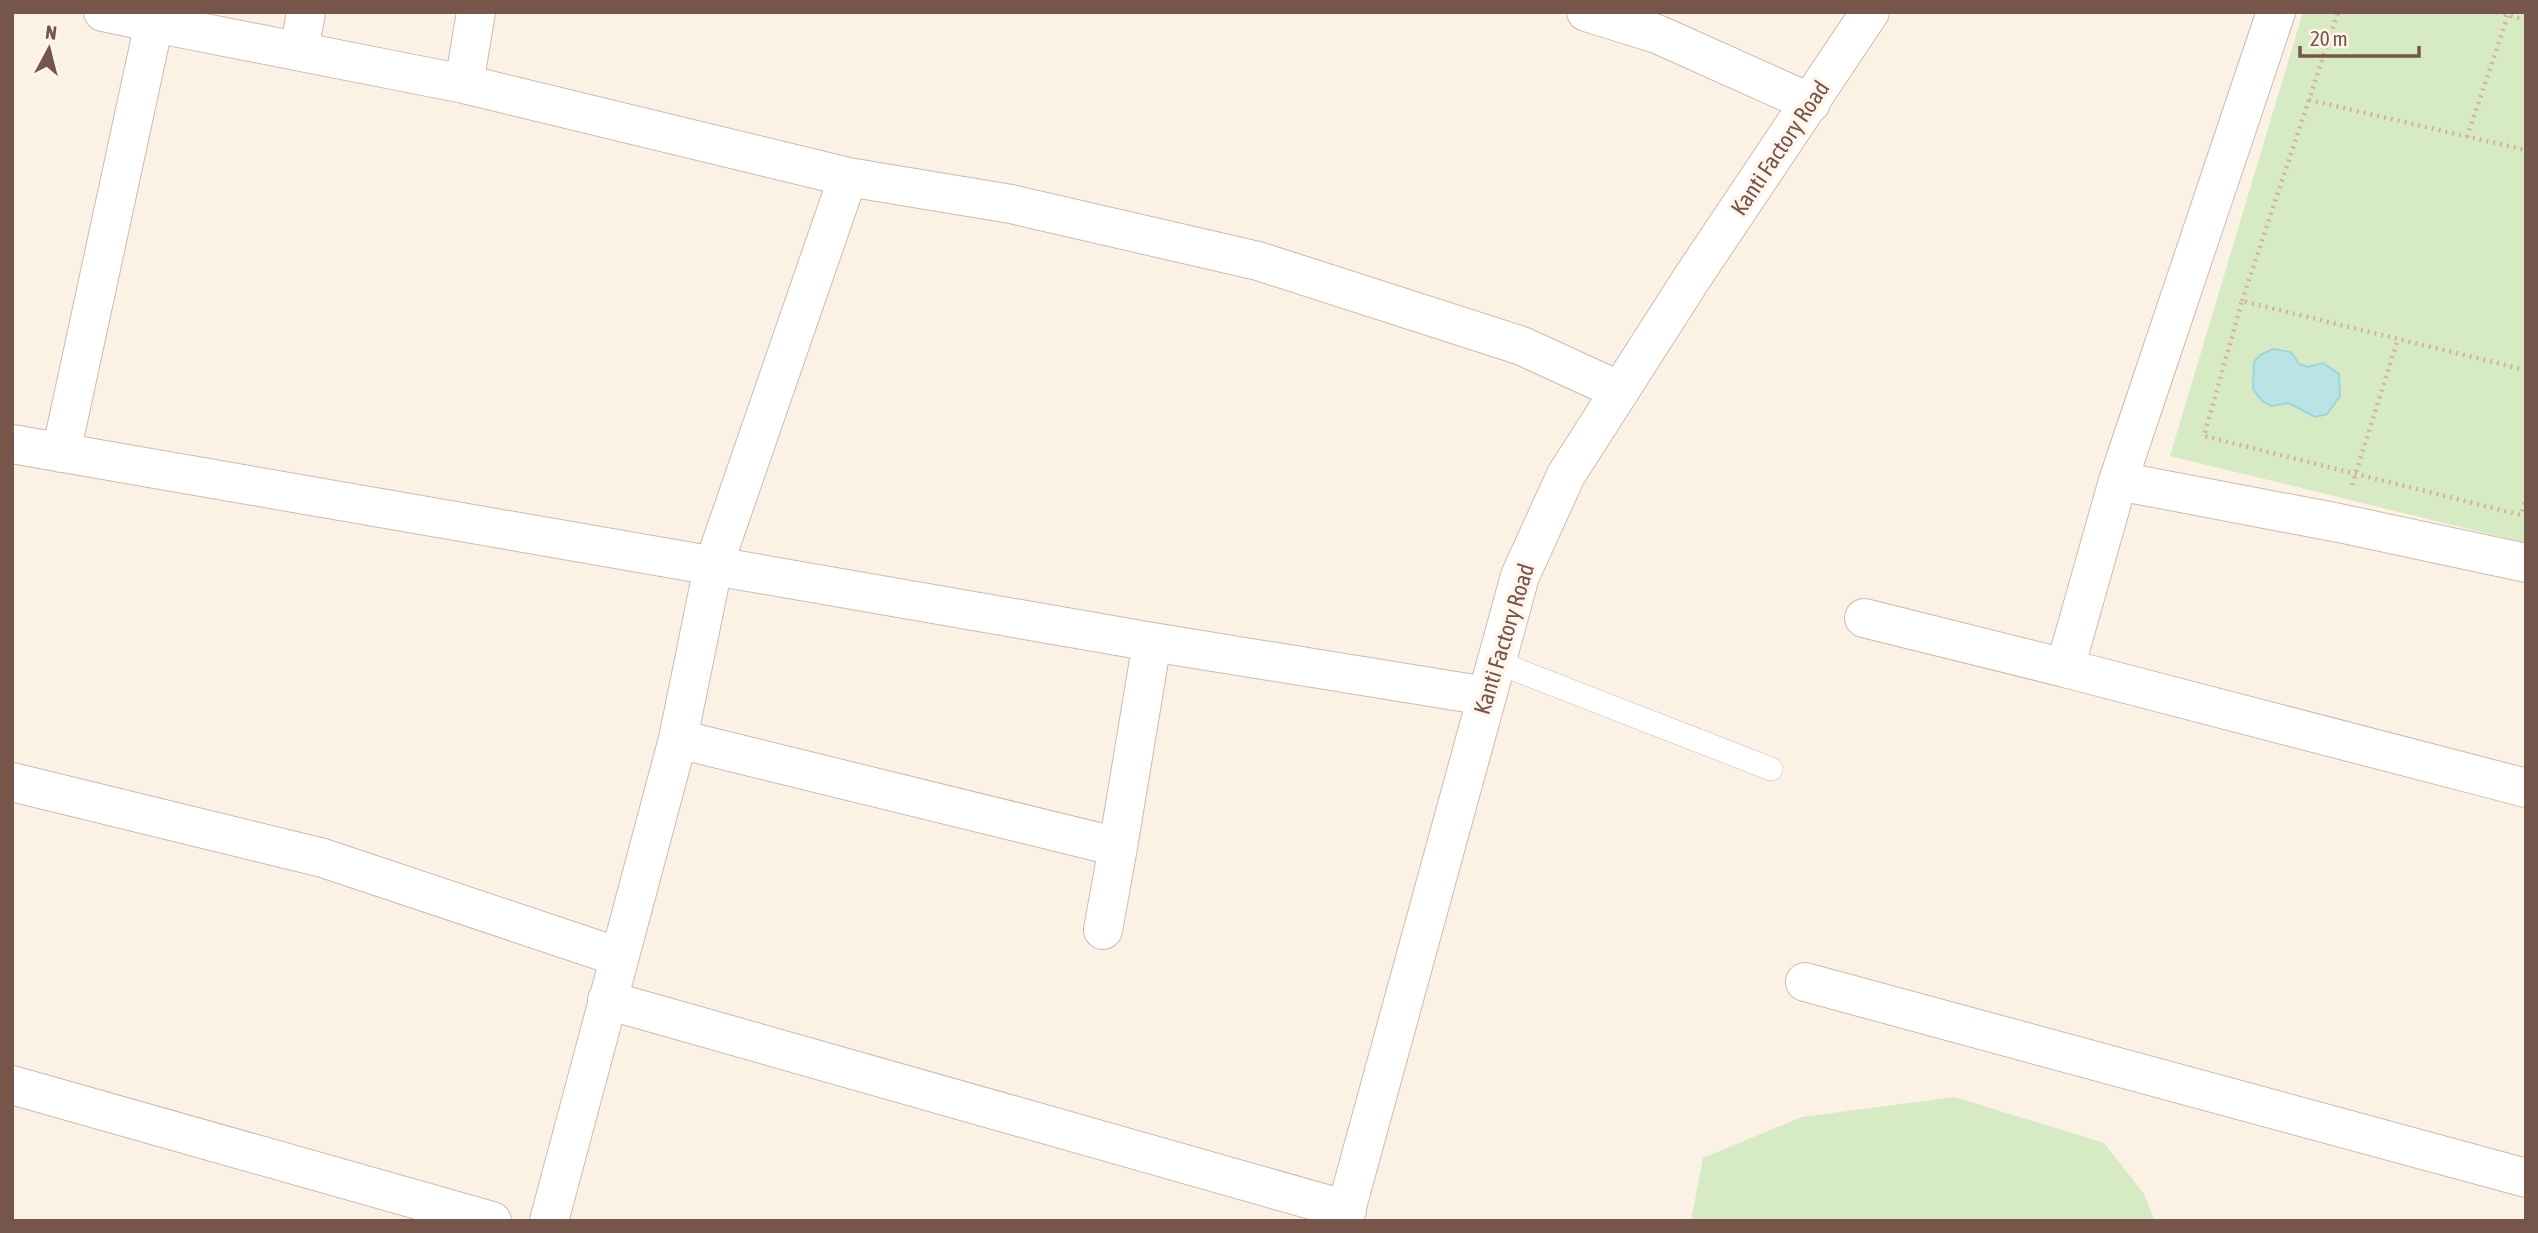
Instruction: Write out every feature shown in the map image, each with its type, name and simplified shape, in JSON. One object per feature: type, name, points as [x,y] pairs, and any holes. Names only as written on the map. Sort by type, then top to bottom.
[{"type":"street","points":[[103,12],[464,83],[848,177],[1011,204],[1258,261],[1522,346],[1620,391]]},
{"type":"street","points":[[299,51],[306,12]]},
{"type":"street","points":[[464,83],[476,12]]},
{"type":"street","points":[[1586,12],[1657,34],[1811,103]]},
{"type":"street","name":"Kanti Factory Road","points":[[1345,1215],[1520,576],[1566,475],[1692,278],[1870,12]]},
{"type":"street","points":[[2065,668],[2118,481],[2276,12]]},
{"type":"street","points":[[61,453],[154,23]]},
{"type":"street","points":[[550,1221],[678,739],[713,567],[848,177]]},
{"type":"street","points":[[12,444],[1152,642],[1491,679]]},
{"type":"street","points":[[2118,481],[2339,523],[2526,563]]},
{"type":"street","points":[[1864,618],[2526,788]]},
{"type":"street","points":[[1102,930],[1152,642]]},
{"type":"street","points":[[678,739],[1118,847]]},
{"type":"street","points":[[12,782],[323,858],[619,957]]},
{"type":"street","points":[[1805,982],[2526,1178]]},
{"type":"street","points":[[607,1000],[1345,1215]]},
{"type":"street","points":[[12,1084],[492,1221]]},
{"type":"lane","points":[[1491,679],[1771,769]]},
{"type":"path","points":[[2338,12],[2242,301],[2204,436],[2521,514],[2526,499]]},
{"type":"path","points":[[2497,12],[2526,20]]},
{"type":"path","points":[[2467,136],[2508,15]]},
{"type":"path","points":[[2309,100],[2526,150]]},
{"type":"path","points":[[2242,301],[2526,370]]},
{"type":"path","points":[[2355,474],[2398,339]]},
{"type":"green space","points":[[2303,12],[2526,12],[2526,543],[2170,456]]},
{"type":"green space","points":[[1955,1097],[2104,1143],[2144,1194],[2155,1221],[1691,1221],[1703,1158],[1802,1117]]},
{"type":"water","points":[[2273,349],[2291,352],[2299,364],[2307,367],[2323,363],[2339,374],[2340,396],[2327,414],[2315,417],[2289,403],[2271,406],[2262,401],[2253,389],[2254,362],[2260,355]]}]
